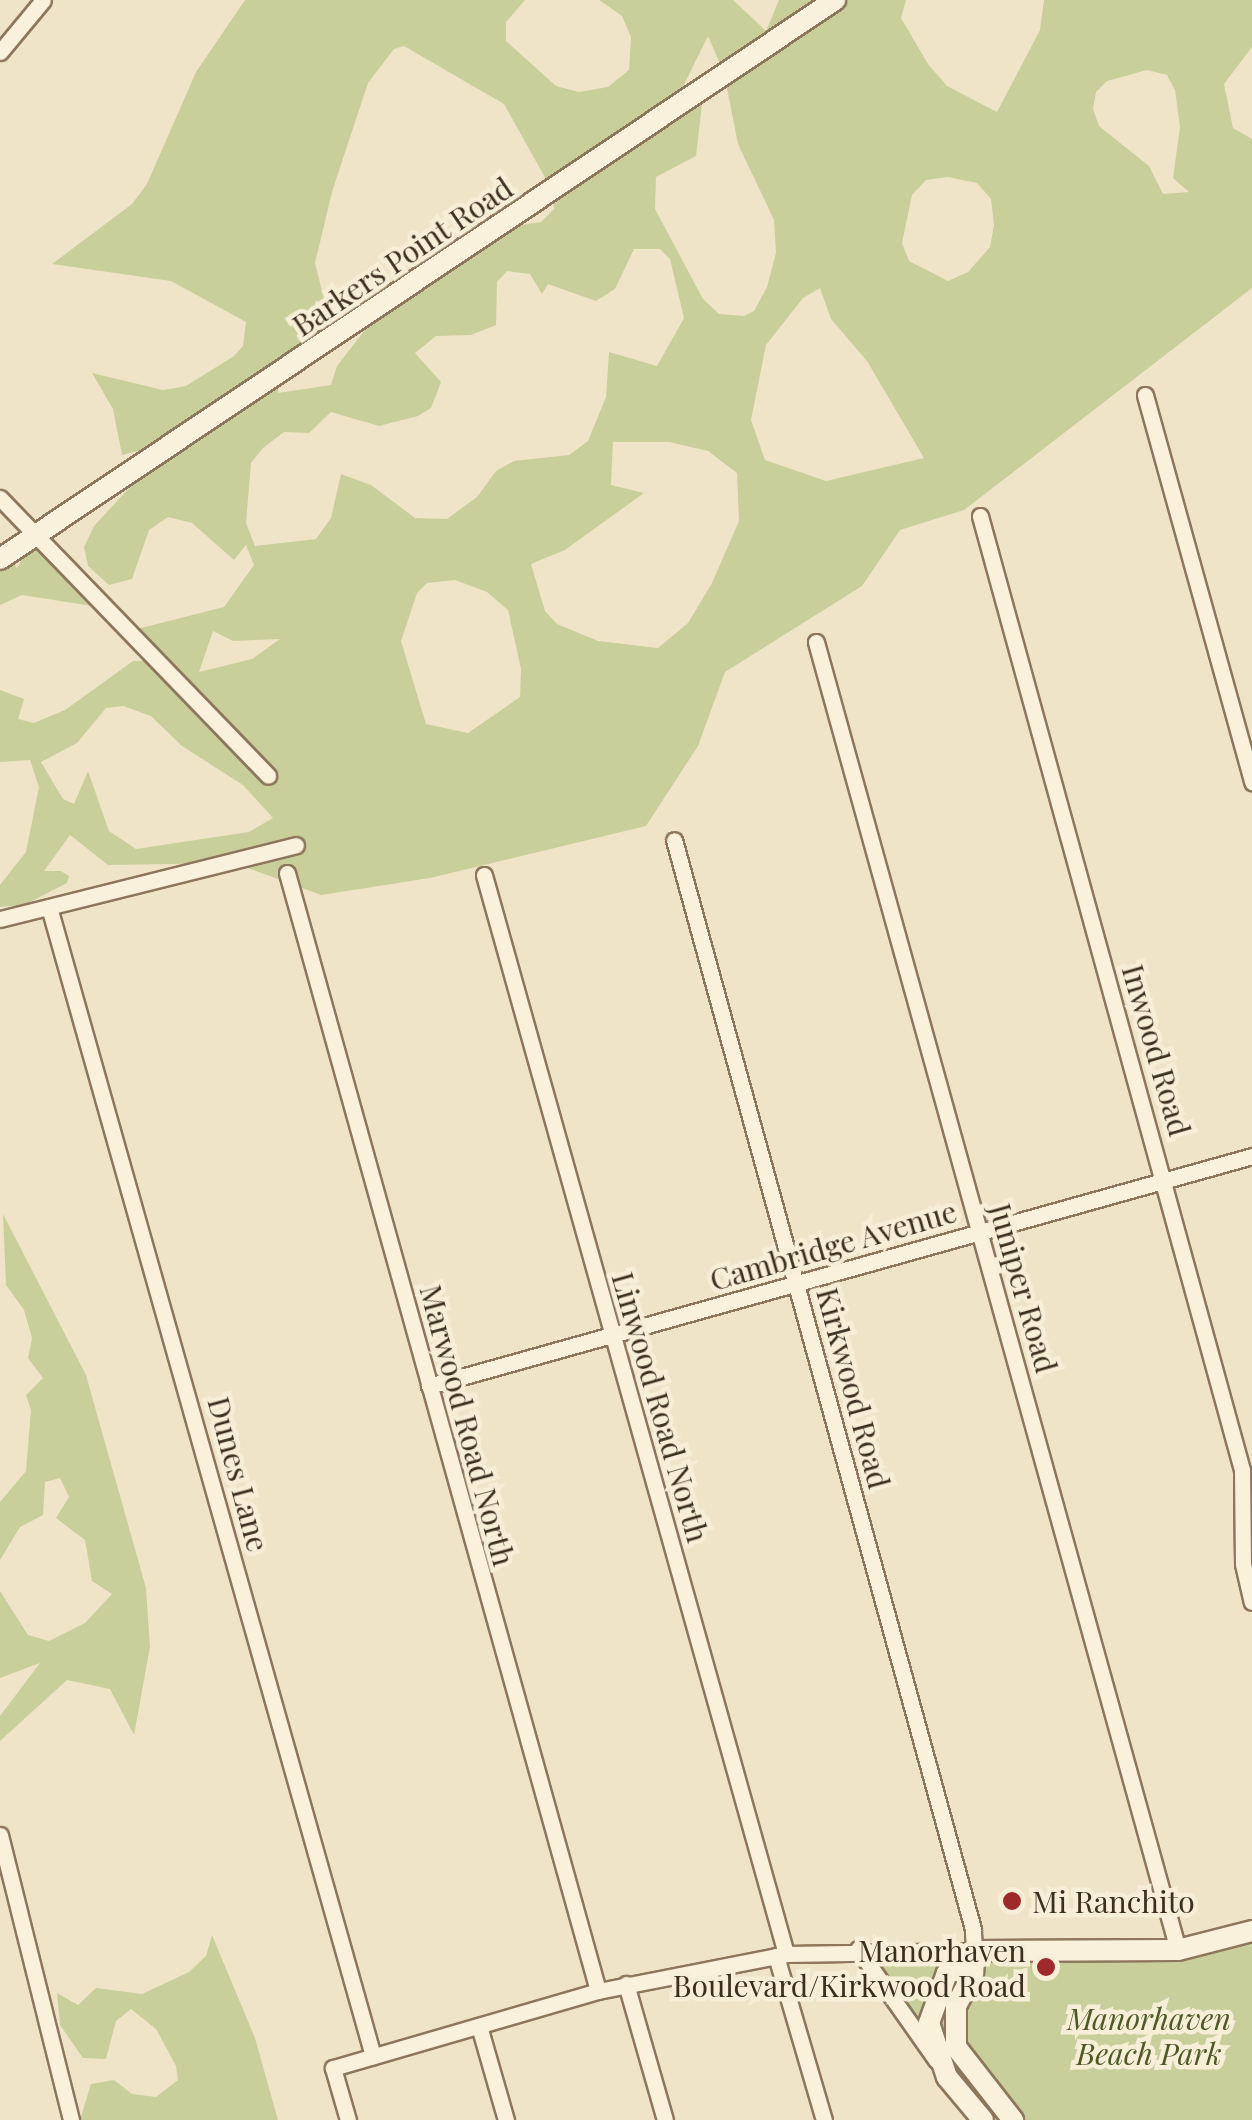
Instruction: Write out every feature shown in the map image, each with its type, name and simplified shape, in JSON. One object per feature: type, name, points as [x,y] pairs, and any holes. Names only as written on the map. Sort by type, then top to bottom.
[{"type":"street","points":[[0,52],[43,0]]},
{"type":"street","name":"Barkers Point Road","points":[[0,560],[835,0]]},
{"type":"street","points":[[1145,396],[1252,782]]},
{"type":"street","points":[[0,498],[268,776]]},
{"type":"street","name":"Inwood Road","points":[[980,516],[1242,1470],[1243,1564],[1252,1602]]},
{"type":"street","name":"Juniper Road","points":[[816,642],[1178,1950]]},
{"type":"street","name":"Kirkwood Road","points":[[674,840],[974,1928],[974,1951]]},
{"type":"street","points":[[0,919],[296,845]]},
{"type":"street","name":"Marwood Road North","points":[[286,873],[598,1991]]},
{"type":"street","name":"Linwood Road North","points":[[484,874],[613,1335],[824,2120]]},
{"type":"street","name":"Dunes Lane","points":[[50,908],[373,2056]]},
{"type":"street","name":"Cambridge Avenue","points":[[429,1386],[1252,1156]]},
{"type":"street","points":[[0,1835],[71,2120]]},
{"type":"street","points":[[348,2120],[333,2068],[626,1984],[781,1955],[858,1949],[1178,1950],[1252,1931]]},
{"type":"street","points":[[858,1949],[947,2077],[983,2120]]},
{"type":"street","points":[[947,2077],[933,2044],[930,2008],[947,1973],[974,1951]]},
{"type":"street","points":[[974,1951],[973,1974],[956,2006],[956,2047],[1012,2120]]},
{"type":"street","points":[[626,1984],[665,2120]]},
{"type":"street","points":[[479,2026],[506,2120]]},
{"type":"green space","points":[[245,0],[525,0],[506,22],[506,41],[556,86],[579,92],[608,87],[629,70],[631,37],[622,16],[599,0],[733,0],[766,31],[779,0],[906,0],[901,18],[928,64],[947,86],[997,112],[1040,30],[1044,0],[1252,0],[1252,47],[1224,84],[1233,128],[1252,139],[1252,288],[964,510],[900,530],[862,586],[725,672],[698,746],[646,826],[430,878],[321,895],[234,863],[108,865],[70,835],[44,871],[61,871],[69,876],[67,883],[24,905],[0,907],[0,885],[26,852],[39,787],[30,760],[0,762],[0,690],[24,699],[18,719],[34,723],[65,710],[133,661],[170,660],[137,629],[224,607],[254,565],[246,545],[234,560],[192,523],[168,517],[149,530],[132,579],[109,585],[88,566],[84,547],[94,526],[154,461],[158,446],[122,455],[113,409],[92,373],[163,390],[186,386],[234,356],[243,346],[246,322],[171,281],[52,264],[132,204],[147,184],[196,72]],"holes":[[[708,36],[724,73],[738,144],[774,220],[776,253],[767,287],[754,311],[744,316],[719,314],[703,299],[655,209],[656,177],[696,156],[702,104],[667,119]],[[404,46],[504,104],[552,190],[554,209],[541,222],[515,226],[371,322],[337,366],[331,385],[278,393],[279,371],[329,319],[315,263],[332,192],[368,83],[394,49]],[[1147,70],[1167,75],[1175,90],[1180,127],[1173,178],[1189,192],[1163,194],[1149,166],[1099,126],[1093,109],[1096,92],[1107,81]],[[948,177],[977,183],[991,199],[994,225],[990,247],[968,272],[948,281],[909,261],[902,243],[912,195],[926,180]],[[634,249],[660,249],[670,259],[684,318],[657,366],[609,352],[606,397],[588,441],[569,455],[514,461],[496,471],[477,497],[447,519],[415,518],[371,485],[341,474],[331,518],[316,539],[255,546],[246,523],[251,463],[263,448],[284,432],[309,433],[331,412],[379,426],[418,416],[431,408],[441,382],[415,353],[436,336],[471,335],[496,325],[497,282],[507,271],[530,274],[542,294],[548,284],[596,301],[615,289]],[[820,288],[831,319],[867,361],[924,458],[826,481],[765,460],[751,420],[766,345],[803,298]],[[613,442],[669,442],[708,451],[737,473],[739,521],[712,583],[688,623],[658,648],[598,641],[557,624],[545,611],[531,564],[565,550],[644,493],[611,485]],[[455,580],[487,592],[508,610],[521,669],[520,697],[468,733],[426,724],[401,641],[417,593],[427,583]],[[213,631],[233,641],[280,639],[252,659],[199,672]],[[123,706],[151,716],[182,746],[243,785],[273,818],[249,832],[136,849],[109,831],[88,771],[74,804],[63,799],[41,762],[77,743],[106,708]]]},
{"type":"green space","points":[[35,536],[76,579],[92,606],[22,595],[0,605],[0,545],[17,568]]},
{"type":"green space","points":[[3,1214],[86,1375],[146,1588],[150,1647],[134,1735],[110,1689],[67,1680],[0,1741],[0,1716],[40,1663],[0,1678],[0,1591],[28,1635],[49,1641],[85,1623],[112,1594],[92,1581],[85,1540],[56,1518],[69,1497],[60,1478],[45,1482],[43,1515],[20,1527],[0,1560],[0,1502],[26,1471],[31,1410],[26,1395],[43,1378],[28,1358],[32,1338],[24,1310],[6,1285]]},
{"type":"green space","name":"Manorhaven Beach Park","points":[[1252,1931],[1252,2120],[983,2120],[858,1949],[1110,1952]]},
{"type":"green space","points":[[212,1935],[255,2038],[278,2120],[80,2120],[91,2084],[114,2080],[132,2094],[156,2097],[178,2080],[176,2066],[156,2029],[131,2009],[116,2021],[106,2059],[83,2058],[60,2025],[57,1993],[78,2005],[96,1988],[142,1994],[189,1972],[206,1956]]},
{"type":"place","name":"Mi Ranchito","points":[[1012,1901]]},
{"type":"place","name":"Manorhaven Boulevard/Kirkwood Road","points":[[1046,1967]]}]
